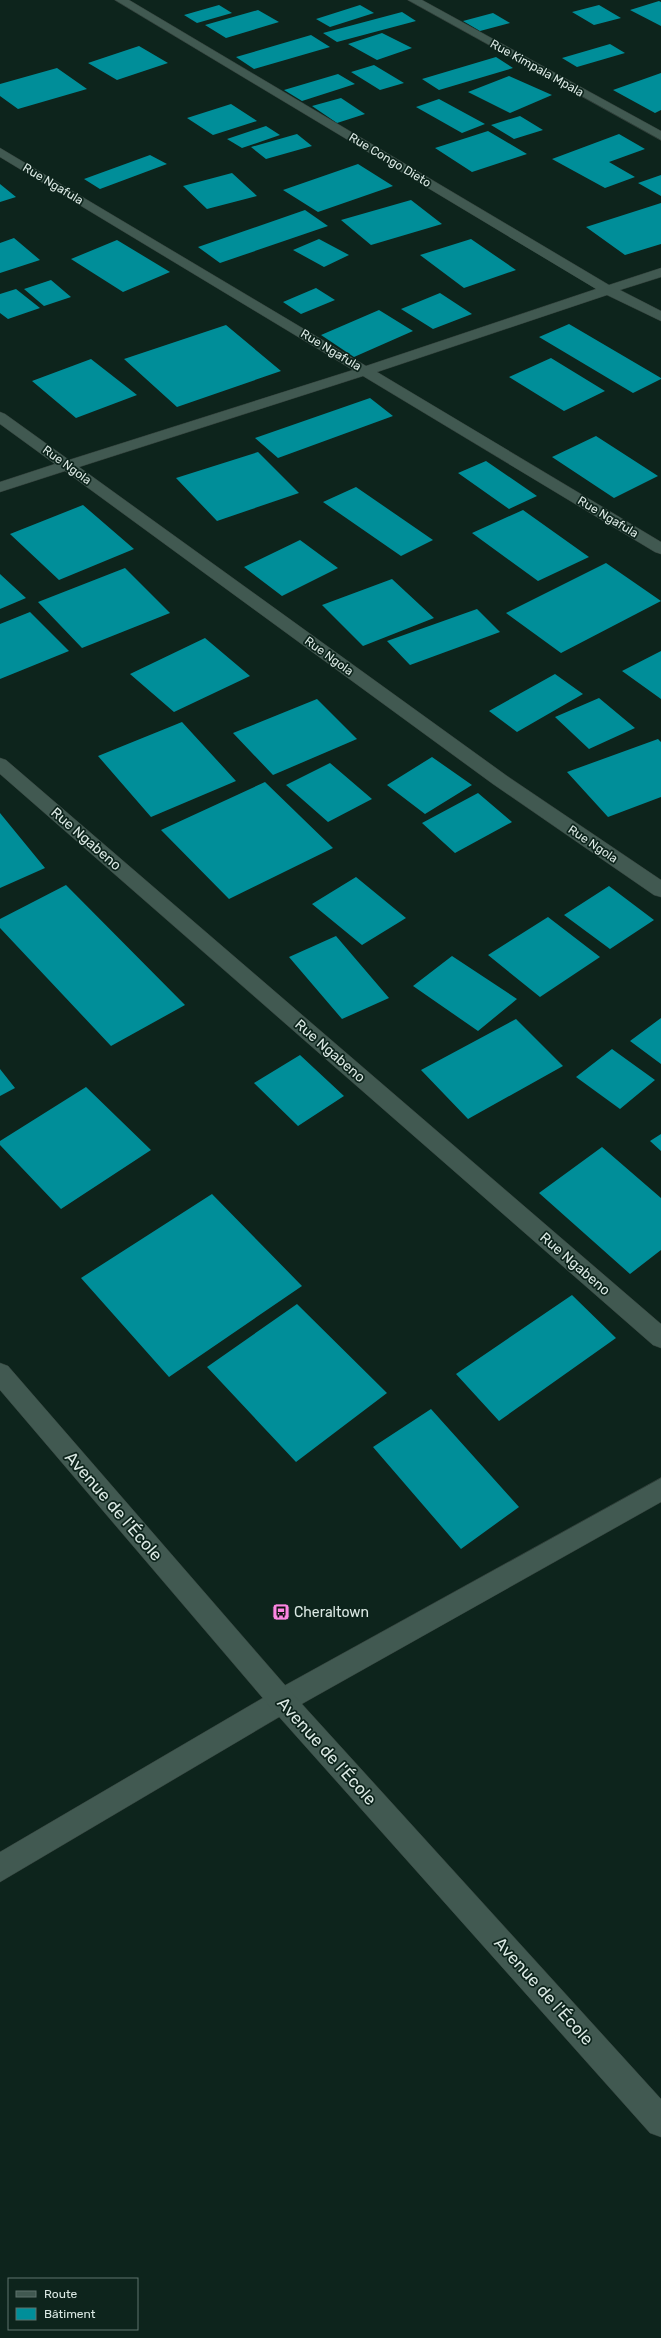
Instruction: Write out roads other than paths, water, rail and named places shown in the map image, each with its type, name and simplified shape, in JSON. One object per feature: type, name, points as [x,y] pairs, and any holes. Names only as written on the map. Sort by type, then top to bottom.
[{"type":"street","name":"Rue Congo Dieto","points":[[121,0],[608,290],[661,317]]},
{"type":"street","name":"Rue Kimpala Mpala","points":[[414,0],[661,136]]},
{"type":"street","name":"Rue Ngafula","points":[[0,152],[661,549]]},
{"type":"street","points":[[0,487],[366,371],[661,272]]},
{"type":"street","name":"Rue Ngola","points":[[0,417],[500,780],[661,890]]},
{"type":"street","name":"Rue Ngabeno","points":[[0,764],[661,1338]]},
{"type":"street","name":"Avenue de l'École","points":[[0,1373],[282,1701],[661,2122]]},
{"type":"street","points":[[0,1868],[282,1701],[661,1489]]},
{"type":"place","name":"Cheraltown","points":[[281,1612]]}]
